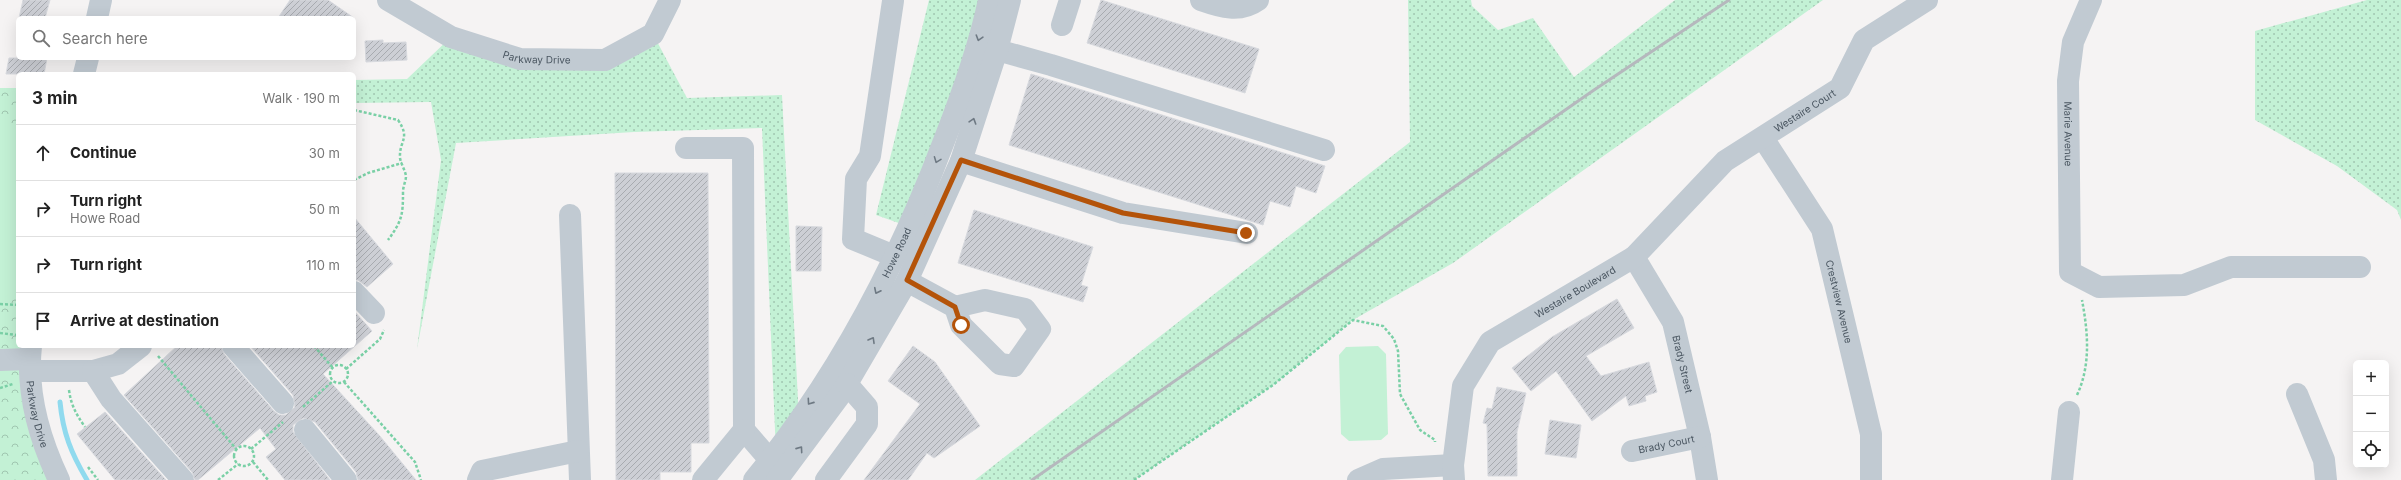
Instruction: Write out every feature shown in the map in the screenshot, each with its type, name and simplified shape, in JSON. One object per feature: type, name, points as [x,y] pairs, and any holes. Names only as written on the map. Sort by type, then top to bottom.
[{"type":"street","points":[[97,16],[101,0]]},
{"type":"street","name":"Parkway Drive","points":[[388,0],[451,37],[520,59],[605,60],[653,34],[670,0]]},
{"type":"street","name":"Howe Road","points":[[774,470],[854,336],[910,227],[961,96],[989,0]]},
{"type":"street","name":"Howe Road","points":[[754,480],[774,470],[847,384],[907,280],[961,160],[997,50],[1010,0]]},
{"type":"street","points":[[1062,25],[1070,0]]},
{"type":"street","points":[[1201,0],[1221,7],[1248,7],[1258,0]]},
{"type":"street","name":"Westaire Court","points":[[1763,138],[1840,88],[1864,40],[1927,0]]},
{"type":"street","name":"Marie Avenue","points":[[2070,272],[2068,81],[2073,42],[2091,0]]},
{"type":"street","points":[[893,1],[870,156],[856,180],[853,239],[894,256]]},
{"type":"street","points":[[997,50],[1051,65],[1324,150]]},
{"type":"street","points":[[84,72],[88,60]]},
{"type":"street","name":"Westaire Boulevard","points":[[1447,471],[1463,386],[1490,342],[1634,257],[1725,161],[1763,138]]},
{"type":"street","name":"Crestview Avenue","points":[[1763,138],[1822,229],[1871,434],[1872,480]]},
{"type":"street","points":[[686,148],[743,148],[744,430],[774,470]]},
{"type":"street","points":[[961,160],[1123,213],[1246,233]]},
{"type":"street","points":[[570,215],[580,480]]},
{"type":"street","name":"Brady Street","points":[[1634,257],[1673,322],[1700,437],[1707,480]]},
{"type":"street","points":[[2070,272],[2099,287],[2184,285],[2231,267],[2360,267]]},
{"type":"street","points":[[907,280],[955,307]]},
{"type":"street","points":[[356,294],[380,319]]},
{"type":"street","points":[[0,360],[31,359],[93,371],[118,364],[147,348]]},
{"type":"street","points":[[235,348],[284,403]]},
{"type":"street","name":"Parkway Drive","points":[[31,359],[35,414],[45,450],[59,480]]},
{"type":"street","points":[[93,371],[111,398],[183,480]]},
{"type":"street","points":[[826,480],[867,424],[867,407],[847,384]]},
{"type":"street","points":[[2297,394],[2324,460],[2326,480]]},
{"type":"street","points":[[2062,480],[2069,412]]},
{"type":"street","points":[[305,430],[346,480]]},
{"type":"street","points":[[703,480],[744,430]]},
{"type":"street","name":"Brady Court","points":[[1632,450],[1700,437]]},
{"type":"street","points":[[478,480],[482,471],[578,451]]},
{"type":"street","points":[[1358,480],[1383,469],[1447,471]]},
{"type":"path","points":[[356,110],[398,120],[404,129],[406,138],[400,158],[406,177],[403,190],[404,211],[400,225],[388,240]]},
{"type":"path","points":[[356,179],[368,173],[402,162]]},
{"type":"path","points":[[2069,412],[2083,381],[2088,333],[2081,294],[2070,272]]},
{"type":"path","points":[[0,304],[16,305]]},
{"type":"path","points":[[346,369],[380,338],[380,319]]},
{"type":"path","points":[[1134,480],[1273,385],[1353,320],[1383,326],[1394,338],[1398,351],[1400,394],[1420,430],[1435,440],[1447,471]]},
{"type":"path","points":[[0,333],[16,335]]},
{"type":"path","points":[[147,348],[237,450]]},
{"type":"path","points":[[316,348],[333,368]]},
{"type":"path","points":[[344,382],[336,383],[331,379],[330,373],[333,368],[338,366],[346,369]]},
{"type":"path","points":[[344,382],[347,377],[346,369]]},
{"type":"path","points":[[344,382],[416,462],[421,480]]},
{"type":"path","points":[[69,389],[70,402],[75,413],[85,427]]},
{"type":"path","points":[[253,462],[244,466],[238,464],[235,458],[237,450],[243,447],[251,449],[254,455],[253,462],[268,480]]},
{"type":"path","points":[[218,480],[238,464]]},
{"type":"path","points":[[88,467],[98,480]]},
{"type":"green space","points":[[929,0],[989,0],[910,227],[876,215]]},
{"type":"green space","points":[[1408,0],[1471,0],[1472,6],[1498,30],[1533,18],[1574,77],[1675,0],[1823,0],[1453,263],[1353,320],[1273,385],[1134,480],[975,480],[1410,142]]},
{"type":"green space","points":[[2367,0],[2401,0],[2401,220],[2397,210],[2337,166],[2255,120],[2255,31]]},
{"type":"green space","points":[[653,34],[687,98],[782,95],[799,419],[776,453],[762,128],[634,132],[456,143],[417,349],[441,160],[431,102],[356,103],[356,80],[407,79],[451,37],[520,59],[605,60]]},
{"type":"green space","points":[[0,88],[16,88],[16,348],[31,348],[59,480],[0,480]]},
{"type":"green space","points":[[0,126],[16,126],[16,289],[5,297],[0,297]]},
{"type":"green space","points":[[1378,346],[1386,354],[1388,434],[1381,440],[1349,441],[1341,434],[1339,355],[1346,347]]},
{"type":"building","points":[[23,0],[50,0],[46,16],[19,16]]},
{"type":"building","points":[[290,0],[328,0],[351,16],[279,16]]},
{"type":"building","points":[[1101,0],[1259,49],[1245,93],[1087,43]]},
{"type":"building","points":[[383,40],[383,43],[406,42],[407,60],[366,62],[365,41]]},
{"type":"building","points":[[9,58],[16,58],[16,60],[47,60],[44,72],[16,72],[16,74],[6,74]]},
{"type":"building","points":[[1031,74],[1325,166],[1316,193],[1296,186],[1290,207],[1270,201],[1263,225],[1009,145]]},
{"type":"building","points":[[615,173],[708,173],[709,443],[691,443],[691,472],[660,472],[660,480],[616,480]]},
{"type":"building","points":[[974,210],[1093,247],[1081,285],[1088,287],[1083,302],[958,263]]},
{"type":"building","points":[[356,219],[393,264],[367,287],[356,280]]},
{"type":"building","points":[[796,226],[822,227],[821,271],[796,271]]},
{"type":"building","points":[[1617,299],[1634,328],[1586,356],[1601,376],[1649,362],[1657,392],[1645,396],[1646,401],[1629,406],[1626,396],[1592,421],[1556,371],[1531,391],[1512,368],[1552,337]]},
{"type":"building","points":[[356,313],[372,331],[356,345]]},
{"type":"building","points":[[913,346],[935,362],[980,426],[934,458],[927,453],[908,480],[864,480],[920,404],[888,381]]},
{"type":"building","points":[[175,348],[222,348],[224,354],[279,415],[286,415],[295,407],[293,395],[252,348],[353,348],[323,374],[379,435],[416,480],[358,480],[356,472],[315,422],[303,418],[293,425],[293,432],[330,480],[285,480],[266,457],[276,449],[260,428],[198,480],[195,480],[192,472],[124,395]]},
{"type":"building","points":[[1497,387],[1526,393],[1517,432],[1517,476],[1488,476],[1487,424],[1483,423],[1487,408],[1492,409]]},
{"type":"building","points":[[105,412],[166,480],[115,480],[77,434]]},
{"type":"building","points":[[1550,420],[1581,425],[1576,458],[1545,454]]},
{"type":"waterway","points":[[60,402],[63,423],[69,442],[76,461],[87,480]]},
{"type":"railway","points":[[1032,480],[1594,90],[1729,0]]},
{"type":"route","points":[[961,325],[955,307],[907,280],[961,160],[1123,213],[1194,223],[1246,233]]}]
